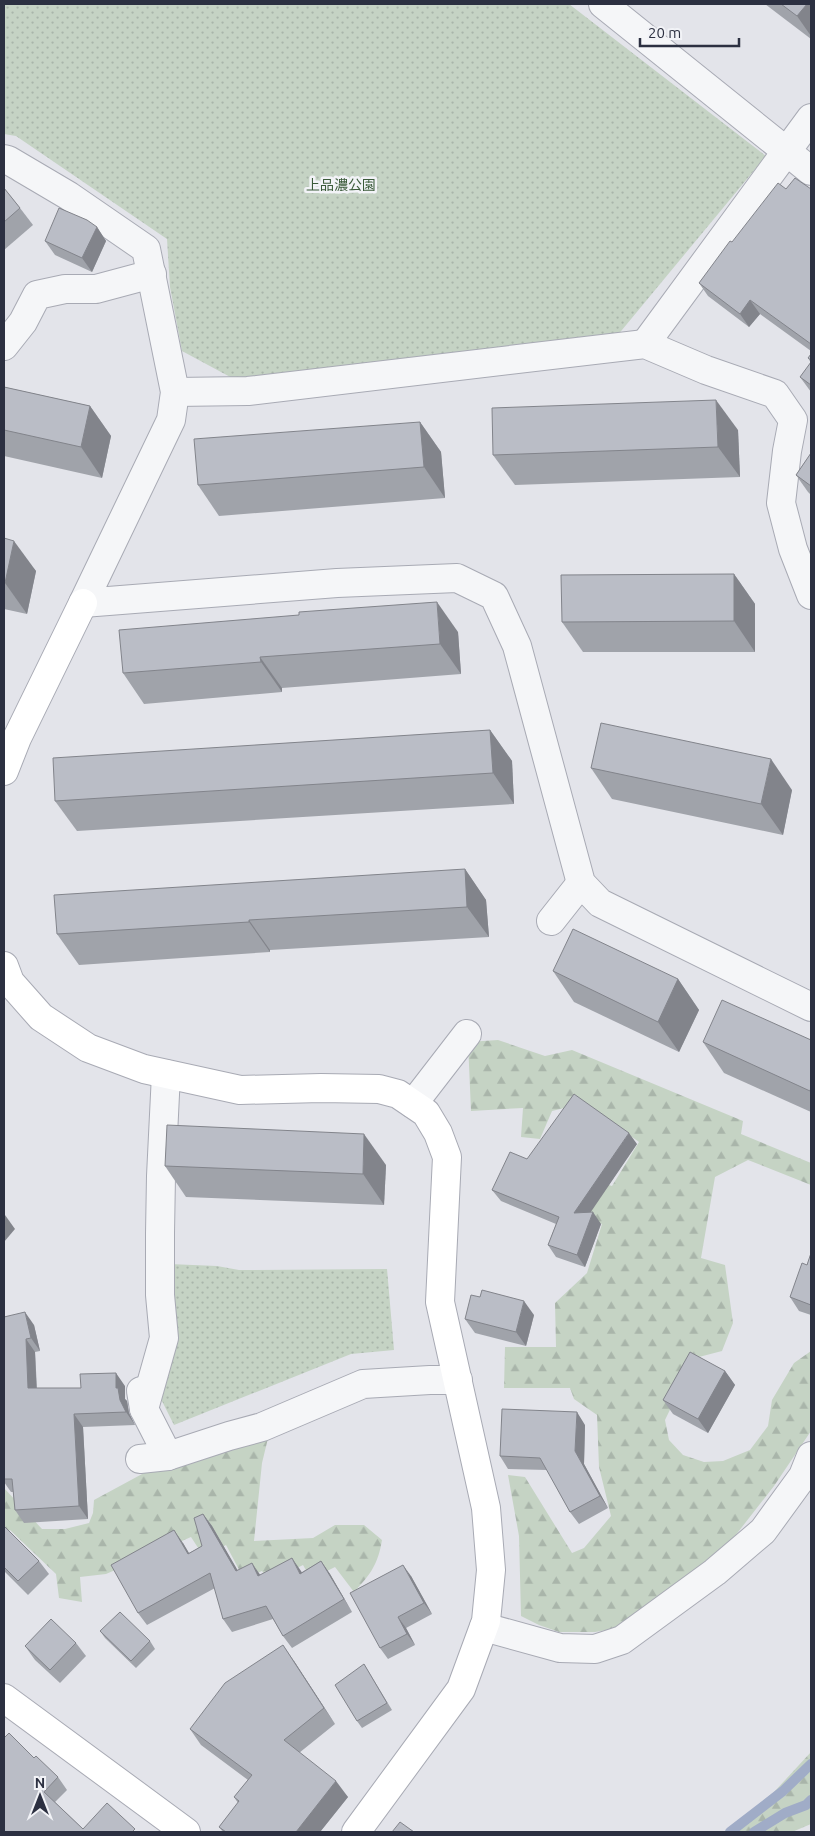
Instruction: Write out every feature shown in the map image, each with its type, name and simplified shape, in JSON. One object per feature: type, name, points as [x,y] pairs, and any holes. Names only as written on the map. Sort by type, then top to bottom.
[{"type":"street","points":[[603,4],[811,171]]},
{"type":"street","points":[[645,344],[811,118]]},
{"type":"street","points":[[4,159],[69,196],[146,249],[175,392],[171,420],[17,738],[4,771]]},
{"type":"street","points":[[4,346],[23,322],[37,295],[65,289],[96,289],[152,274]]},
{"type":"street","points":[[175,392],[248,391],[645,344],[706,370],[775,394],[793,420],[787,451],[781,503],[793,549],[811,596]]},
{"type":"street","points":[[83,603],[337,583],[458,578],[494,596],[517,646],[580,883],[600,903],[811,1007]]},
{"type":"street","points":[[551,921],[580,883]]},
{"type":"street","points":[[4,966],[10,982],[41,1017],[88,1048],[144,1069],[240,1090],[379,1089],[398,1094],[426,1113],[438,1133],[447,1157],[440,1302],[486,1508],[491,1570],[484,1627],[461,1689],[356,1832]]},
{"type":"street","points":[[413,1104],[467,1034]]},
{"type":"street","points":[[144,1409],[164,1338],[160,1295],[160,1176],[166,1074]]},
{"type":"street","points":[[137,1373],[144,1409],[168,1456]]},
{"type":"street","points":[[140,1459],[168,1456],[262,1427],[363,1384],[458,1380]]},
{"type":"street","points":[[484,1627],[560,1648],[595,1649],[622,1640],[715,1572],[764,1531],[803,1476],[811,1456]]},
{"type":"street","points":[[4,1698],[185,1832]]},
{"type":"green space","name":"上品濃公園","points":[[4,4],[569,4],[766,156],[617,336],[234,379],[182,351],[170,287],[167,239],[16,136],[4,134]]},
{"type":"green space","points":[[498,1040],[545,1056],[572,1050],[743,1121],[741,1134],[811,1163],[811,1185],[748,1160],[715,1177],[701,1258],[725,1265],[733,1323],[722,1351],[695,1358],[665,1420],[669,1440],[683,1455],[704,1462],[723,1461],[750,1450],[768,1426],[772,1400],[794,1363],[811,1351],[811,1431],[774,1486],[735,1536],[705,1568],[624,1627],[595,1632],[559,1632],[521,1616],[519,1536],[508,1475],[525,1477],[572,1553],[584,1548],[611,1516],[599,1467],[597,1415],[574,1399],[570,1388],[504,1388],[505,1347],[556,1347],[555,1303],[587,1273],[602,1224],[582,1218],[596,1181],[612,1186],[639,1142],[585,1103],[552,1111],[540,1139],[521,1137],[523,1108],[471,1111],[468,1042]]},
{"type":"green space","points":[[169,1264],[217,1266],[239,1270],[387,1269],[394,1350],[351,1354],[174,1425],[161,1399],[175,1338]]},
{"type":"green space","points":[[270,1430],[262,1463],[254,1541],[313,1538],[335,1525],[364,1525],[382,1540],[373,1568],[354,1592],[335,1567],[311,1579],[303,1565],[269,1582],[262,1571],[244,1579],[226,1545],[204,1557],[191,1537],[106,1574],[80,1577],[82,1602],[59,1598],[56,1574],[10,1530],[4,1535],[4,1488],[42,1529],[65,1529],[89,1523],[93,1513],[94,1500],[168,1460]]},
{"type":"green space","points":[[811,1752],[811,1824],[792,1832],[724,1832],[774,1792]]},
{"type":"building","points":[[781,4],[807,4],[797,16]]},
{"type":"building","points":[[795,178],[811,189],[811,344],[750,300],[740,314],[699,283],[730,241],[732,242],[778,183],[786,189]]},
{"type":"building","points":[[4,188],[20,208],[4,222]]},
{"type":"building","points":[[59,208],[87,220],[97,227],[82,258],[45,241]]},
{"type":"building","points":[[811,362],[811,385],[800,377]]},
{"type":"building","points":[[4,387],[90,406],[81,447],[4,430]]},
{"type":"building","points":[[716,400],[718,447],[493,455],[492,408]]},
{"type":"building","points":[[420,422],[424,467],[198,485],[194,439]]},
{"type":"building","points":[[811,453],[811,486],[796,475]]},
{"type":"building","points":[[4,538],[14,541],[5,583],[4,583]]},
{"type":"building","points":[[734,574],[734,621],[562,622],[561,575]]},
{"type":"building","points":[[437,602],[440,644],[260,657],[261,662],[123,673],[119,630],[299,615],[299,612]]},
{"type":"building","points":[[601,723],[771,759],[761,804],[591,768]]},
{"type":"building","points":[[490,730],[493,773],[55,801],[53,758]]},
{"type":"building","points":[[465,869],[467,907],[57,934],[54,895]]},
{"type":"building","points":[[573,929],[678,979],[658,1022],[553,971]]},
{"type":"building","points":[[722,1000],[811,1040],[810,1091],[703,1042]]},
{"type":"building","points":[[574,1094],[629,1133],[574,1213],[593,1212],[577,1255],[548,1245],[559,1217],[492,1190],[510,1152],[527,1159]]},
{"type":"building","points":[[167,1125],[364,1134],[363,1174],[165,1166]]},
{"type":"building","points":[[811,1253],[811,1305],[790,1297],[802,1263],[807,1265]]},
{"type":"building","points":[[482,1290],[524,1301],[516,1332],[465,1319],[471,1295],[480,1297]]},
{"type":"building","points":[[25,1312],[31,1338],[26,1339],[28,1388],[81,1388],[80,1374],[116,1373],[116,1388],[118,1388],[120,1400],[126,1412],[74,1414],[79,1506],[15,1510],[12,1479],[4,1479],[4,1317]]},
{"type":"building","points":[[690,1352],[725,1371],[698,1419],[663,1400]]},
{"type":"building","points":[[502,1409],[577,1412],[575,1451],[600,1496],[570,1512],[540,1458],[500,1456]]},
{"type":"building","points":[[203,1514],[236,1571],[252,1563],[258,1576],[292,1558],[300,1574],[321,1561],[344,1599],[283,1636],[266,1606],[223,1619],[210,1573],[138,1613],[111,1565],[174,1530],[188,1554],[202,1546],[194,1518]]},
{"type":"building","points":[[4,1526],[39,1561],[18,1581],[4,1567]]},
{"type":"building","points":[[403,1565],[424,1603],[398,1617],[407,1634],[380,1648],[350,1593]]},
{"type":"building","points":[[120,1612],[150,1641],[131,1661],[100,1631]]},
{"type":"building","points":[[51,1619],[76,1643],[50,1670],[25,1646]]},
{"type":"building","points":[[283,1645],[324,1708],[284,1740],[336,1781],[296,1832],[226,1832],[219,1827],[239,1801],[234,1797],[252,1775],[190,1729],[225,1683]]},
{"type":"building","points":[[364,1664],[387,1703],[357,1721],[335,1685]]},
{"type":"building","points":[[9,1733],[34,1758],[36,1756],[58,1777],[44,1792],[83,1829],[107,1803],[135,1829],[132,1832],[5,1832],[4,1738]]},
{"type":"building","points":[[400,1822],[414,1832],[392,1832]]},
{"type":"waterway","points":[[730,1832],[783,1791],[811,1764]]},
{"type":"waterway","points":[[754,1832],[785,1813],[806,1805],[811,1800]]}]
